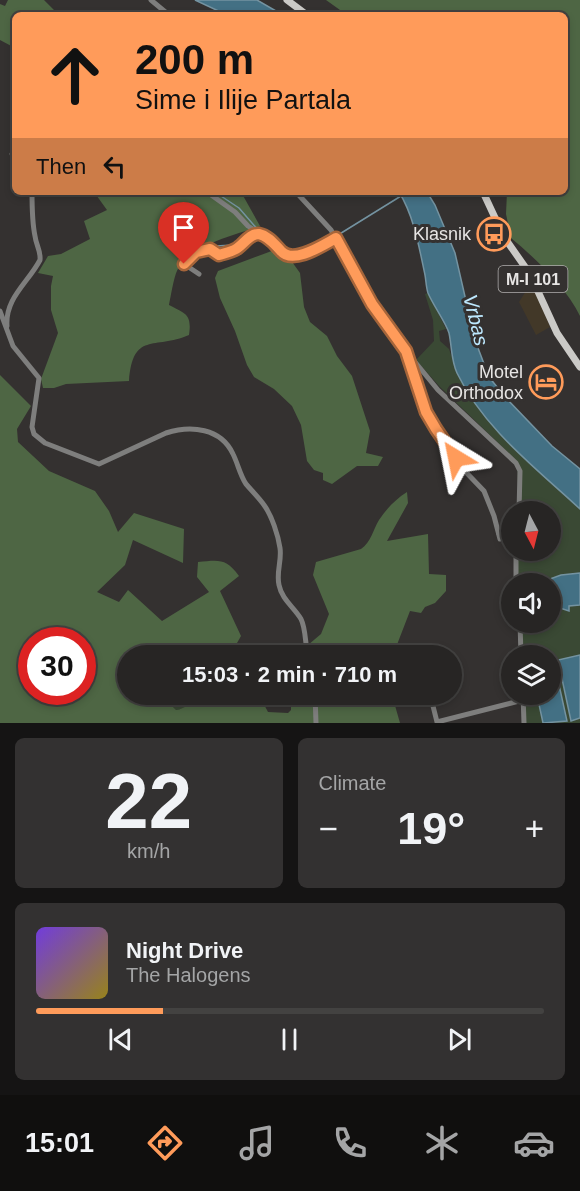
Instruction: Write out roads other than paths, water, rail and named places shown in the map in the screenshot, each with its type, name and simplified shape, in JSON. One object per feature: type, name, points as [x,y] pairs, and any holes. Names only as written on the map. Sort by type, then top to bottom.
[{"type":"main road","points":[[287,0],[304,12]]},
{"type":"main road","name":"M-I 101","points":[[484,195],[502,233],[530,274],[557,333],[580,367]]},
{"type":"street","points":[[151,0],[165,12]]},
{"type":"street","points":[[8,334],[6,316],[11,303],[40,260],[40,252],[34,235],[32,195]]},
{"type":"street","points":[[211,195],[236,212],[248,226],[291,257],[336,238]]},
{"type":"street","points":[[299,195],[336,238],[367,296],[406,351],[438,390],[516,463],[520,471],[519,501]]},
{"type":"street","points":[[199,274],[184,264],[196,252],[210,249],[219,255],[259,234]]},
{"type":"street","points":[[0,311],[13,346],[39,378],[32,427],[34,434],[45,443],[99,464],[177,430],[205,431],[225,440],[245,482],[269,514],[280,546],[279,587],[283,597],[301,619],[306,645]]},
{"type":"street","points":[[406,351],[430,419],[462,467],[484,490],[501,536]]},
{"type":"street","points":[[432,705],[435,722],[501,703]]},
{"type":"street","points":[[315,705],[316,723]]},
{"type":"street","points":[[523,705],[524,723]]},
{"type":"water","points":[[195,0],[257,0],[278,12],[221,12]]},
{"type":"water","points":[[401,195],[429,195],[435,205],[455,253],[475,340],[489,377],[552,446],[580,469],[580,509],[512,447],[481,412],[468,393],[455,368],[449,333],[428,293],[415,232]]},
{"type":"water","points":[[580,573],[580,605],[569,606],[569,611],[561,608],[561,575]]},
{"type":"water","points":[[580,655],[580,718],[571,721],[561,674],[561,659]]},
{"type":"water","points":[[561,694],[567,721],[543,723],[539,705],[561,705]]},
{"type":"waterway","points":[[220,195],[239,208],[259,231]]},
{"type":"waterway","points":[[338,235],[401,196]]},
{"type":"waterway","points":[[216,246],[233,245],[251,234]]},
{"type":"place","name":"Klasnik","points":[[494,234]]},
{"type":"place","name":"Motel Orthodox","points":[[546,382]]},
{"type":"water label","name":"Vrbas","points":[[476,320]]}]
